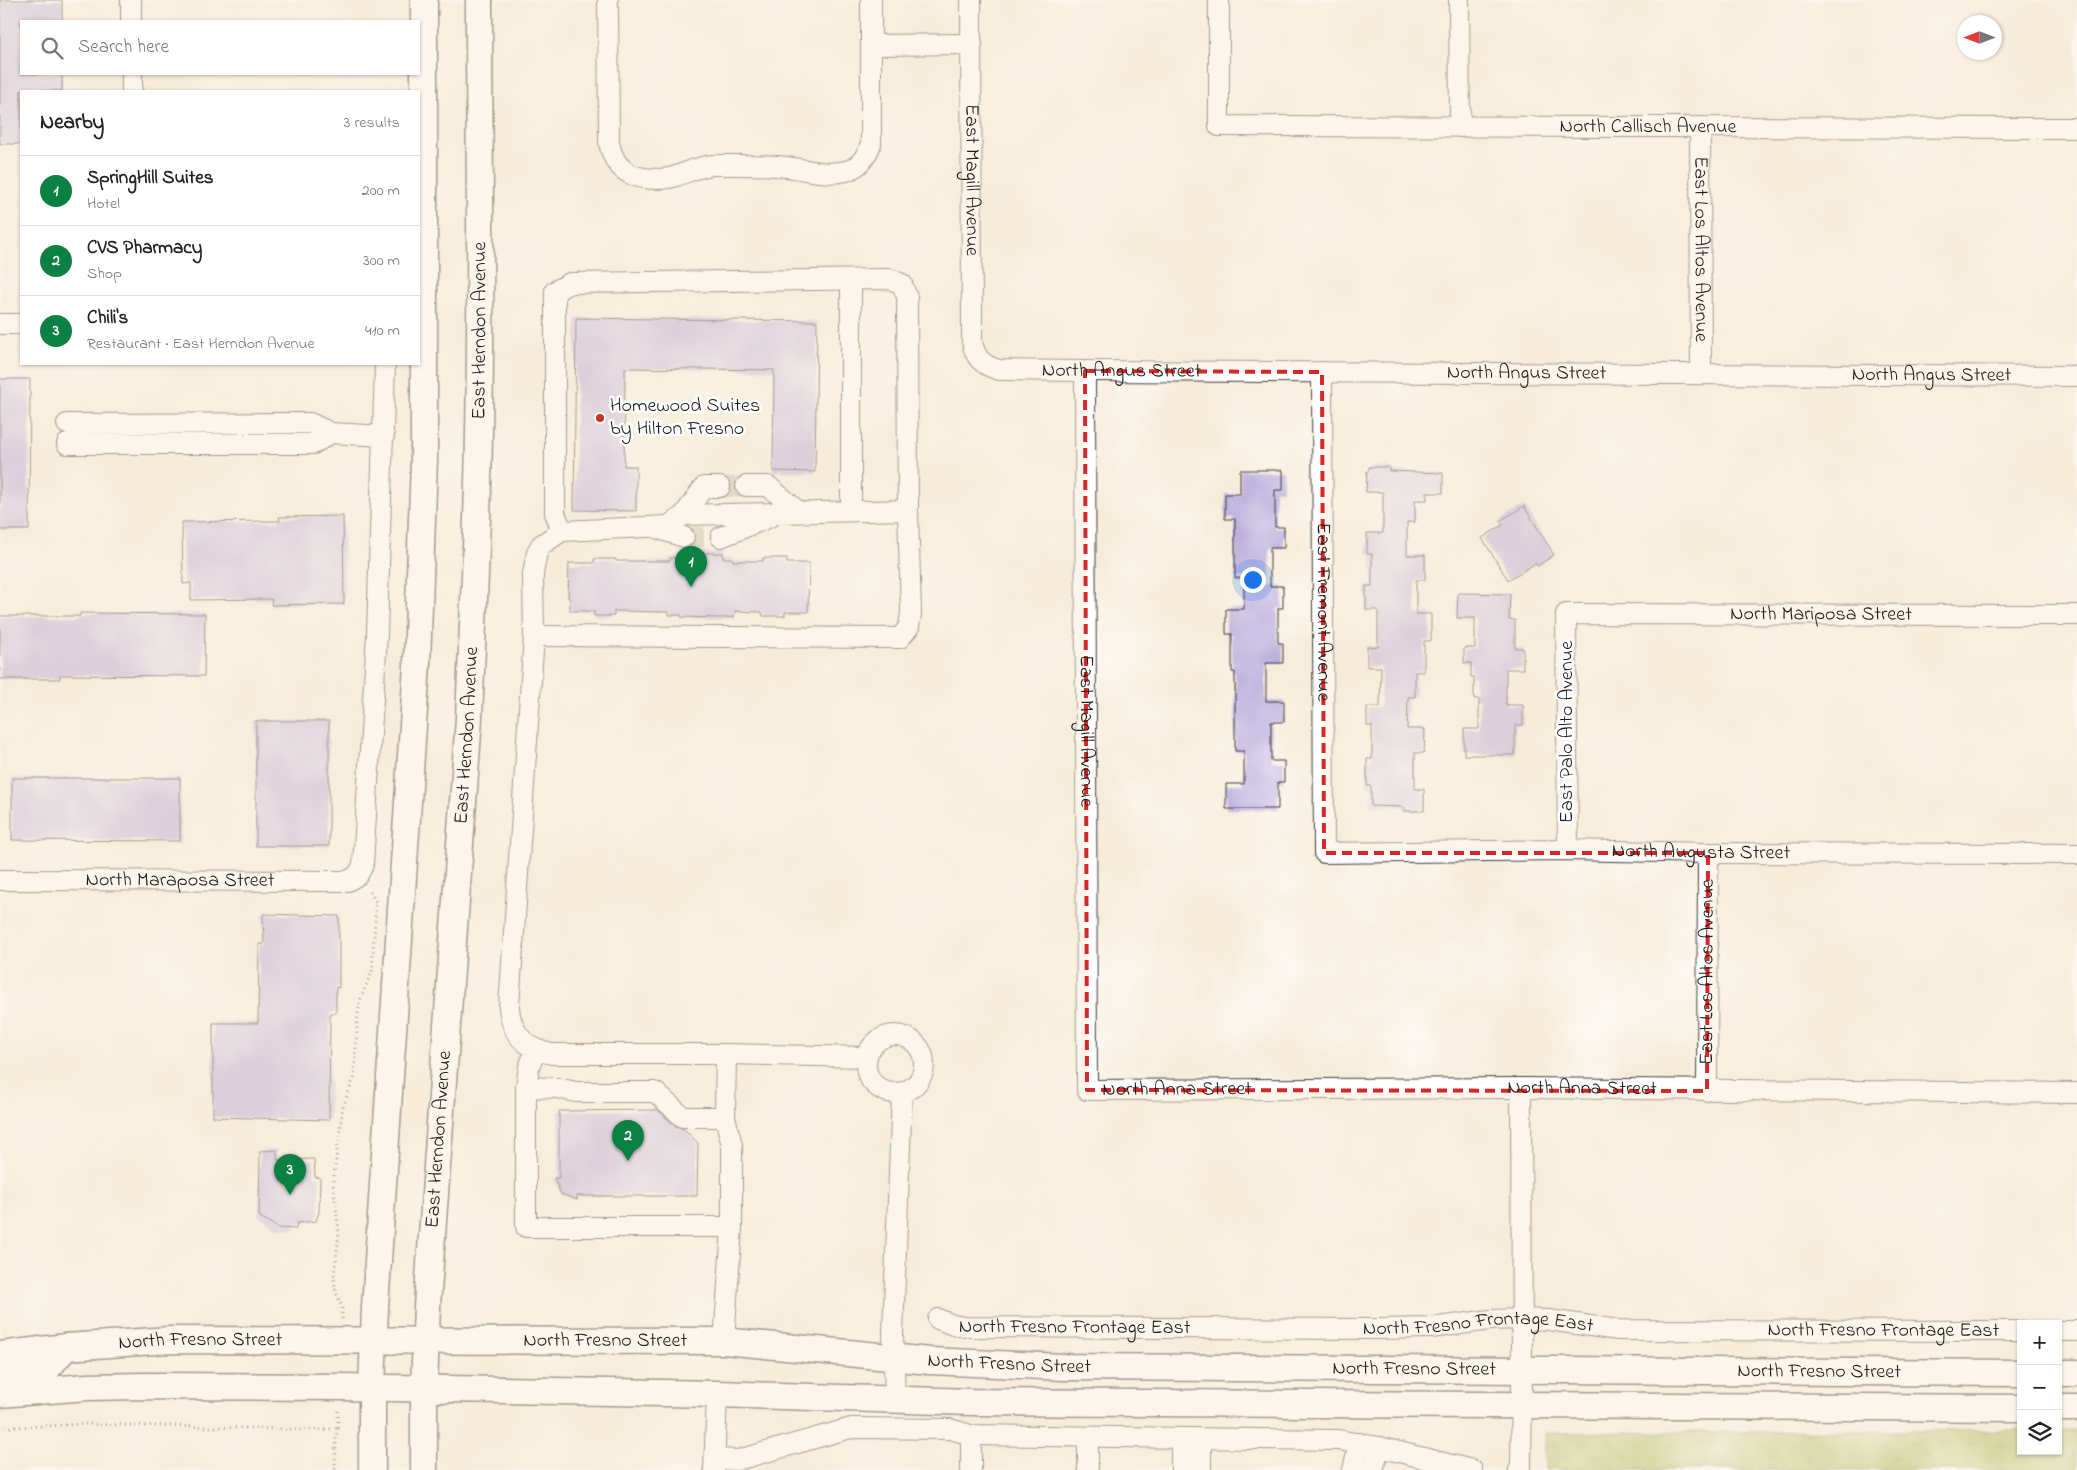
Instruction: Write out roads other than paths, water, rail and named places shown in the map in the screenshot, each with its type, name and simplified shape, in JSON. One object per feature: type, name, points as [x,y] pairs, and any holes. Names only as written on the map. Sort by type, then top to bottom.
[{"type":"main road","points":[[372,1470],[374,1341],[417,664],[421,560],[424,440],[424,0]]},
{"type":"main road","name":"East Herndon Avenue","points":[[424,1470],[426,1340],[472,640],[478,479],[480,342],[479,0]]},
{"type":"main road","name":"North Fresno Street","points":[[0,1355],[66,1347],[169,1340],[724,1341],[994,1366],[2017,1373]]},
{"type":"main road","points":[[0,1375],[46,1370],[66,1347]]},
{"type":"main road","points":[[2062,1373],[2077,1373]]},
{"type":"main road","name":"North Fresno Street","points":[[0,1394],[87,1387],[145,1386],[717,1394],[895,1400],[1522,1406],[2017,1408]]},
{"type":"main road","points":[[2062,1408],[2077,1408]]},
{"type":"street","points":[[131,0],[131,20]]},
{"type":"street","points":[[608,0],[610,148],[617,165],[637,177],[671,178],[710,165],[784,166],[824,173],[848,170],[859,164],[866,157],[871,144],[871,0]]},
{"type":"street","name":"East Magill Avenue","points":[[971,0],[972,341],[974,353],[978,360]]},
{"type":"street","name":"North Callisch Avenue","points":[[1219,0],[1219,126],[2077,128]]},
{"type":"street","points":[[1459,0],[1460,127]]},
{"type":"street","points":[[872,45],[972,44]]},
{"type":"street","points":[[132,75],[132,90]]},
{"type":"street","name":"East Los Altos Avenue","points":[[1700,127],[1701,373]]},
{"type":"street","points":[[534,636],[900,638],[909,627],[911,613],[908,510],[908,297],[902,284],[890,279],[570,283],[555,291],[555,513],[562,532]]},
{"type":"street","points":[[851,280],[851,511]]},
{"type":"street","points":[[0,324],[20,324]]},
{"type":"street","name":"North Angus Street","points":[[978,360],[985,365],[999,370],[1085,372],[2077,376]]},
{"type":"street","points":[[67,434],[313,444],[330,433],[384,436],[384,365]]},
{"type":"street","name":"East Magill Avenue","points":[[1085,372],[1087,1090]]},
{"type":"street","name":"East Fremont Avenue","points":[[1322,372],[1324,853]]},
{"type":"street","name":"North Maraposa Street","points":[[0,880],[364,882],[363,865],[374,689],[384,436]]},
{"type":"street","points":[[746,486],[768,486],[789,512]]},
{"type":"street","points":[[720,487],[704,487],[684,515],[668,526],[562,532],[541,545],[537,552],[533,574],[534,636],[509,1007],[510,1019],[518,1036],[536,1050],[552,1054],[726,1054],[867,1057]]},
{"type":"street","points":[[684,515],[908,510]]},
{"type":"street","points":[[721,537],[789,512]]},
{"type":"street","points":[[651,526],[684,538]]},
{"type":"street","name":"North Mariposa Street","points":[[1566,614],[2077,615]]},
{"type":"street","name":"East Palo Alto Avenue","points":[[1566,614],[1568,850]]},
{"type":"street","name":"North Augusta Street","points":[[1324,853],[1568,850],[1708,853],[2077,854]]},
{"type":"street","name":"East Los Altos Avenue","points":[[1708,853],[1708,1091]]},
{"type":"street","points":[[892,1034],[909,1038],[916,1043],[924,1059],[924,1068],[917,1083],[902,1092],[892,1093],[875,1085],[869,1077],[866,1067],[867,1057],[876,1042],[892,1034]]},
{"type":"street","points":[[536,1050],[529,1067],[526,1087],[526,1227],[732,1227]]},
{"type":"street","points":[[724,1341],[732,1227],[732,1145],[725,1117],[726,1054]]},
{"type":"street","points":[[526,1087],[557,1088],[576,1092],[656,1092],[683,1117],[725,1117]]},
{"type":"street","points":[[1518,1470],[1521,1464],[1522,1406],[1521,1088]]},
{"type":"street","name":"North Anna Street","points":[[1087,1090],[1521,1088],[2077,1093]]},
{"type":"street","points":[[895,1400],[893,1332],[902,1092]]},
{"type":"street","name":"North Fresno Frontage East","points":[[938,1319],[965,1327],[1370,1329],[1431,1328],[1490,1320],[1522,1319],[1549,1320],[1618,1330],[2017,1331]]},
{"type":"street","points":[[2062,1331],[2077,1332]]},
{"type":"street","points":[[717,1394],[714,1465],[851,1428],[950,1429],[971,1436],[1338,1440],[1359,1443],[1472,1470]]},
{"type":"street","points":[[971,1436],[971,1470]]},
{"type":"street","points":[[1088,1437],[1088,1470]]},
{"type":"street","points":[[1181,1438],[1181,1470]]},
{"type":"street","points":[[1201,1439],[1201,1470]]},
{"type":"street","points":[[1353,1470],[1359,1443]]},
{"type":"street","points":[[1373,1470],[1380,1448]]},
{"type":"tunnel","points":[[720,487],[746,486]]},
{"type":"tunnel","points":[[684,537],[721,537]]},
{"type":"place","name":"Homewood Suites by Hilton Fresno","points":[[600,418]]},
{"type":"place","name":"SpringHill Suites","points":[[691,587]]},
{"type":"place","name":"CVS Pharmacy","points":[[628,1161]]},
{"type":"place","name":"Chili's","points":[[290,1195]]}]
